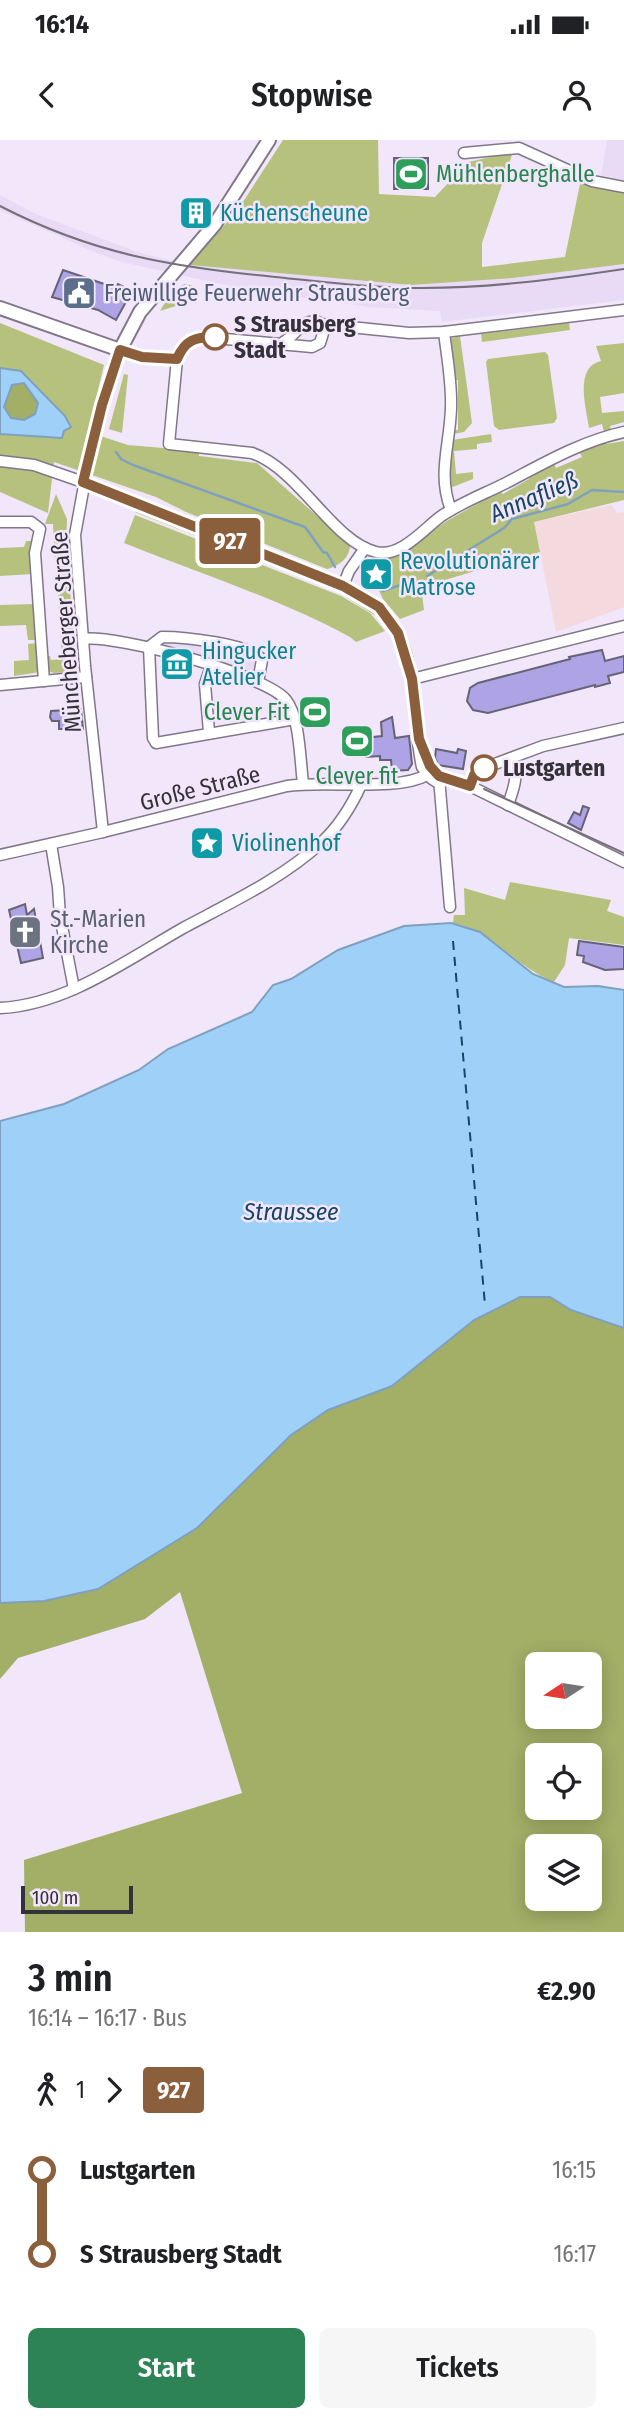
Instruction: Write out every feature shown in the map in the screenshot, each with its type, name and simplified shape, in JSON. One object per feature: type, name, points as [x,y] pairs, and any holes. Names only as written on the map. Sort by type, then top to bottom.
[{"type":"main road","points":[[0,308],[120,350],[140,312],[215,224],[269,140]]},
{"type":"street","points":[[464,153],[519,148],[592,181],[624,187]]},
{"type":"street","points":[[282,343],[295,337],[303,324],[313,321],[409,332],[444,332],[624,310]]},
{"type":"street","points":[[321,324],[324,336],[320,343],[312,347],[204,337],[195,338],[183,346],[177,359],[169,444],[262,456],[285,473],[334,523],[365,548],[377,553],[391,553],[451,510],[566,452],[624,432]]},
{"type":"street","points":[[444,332],[451,408],[443,486],[451,510]]},
{"type":"street","points":[[120,350],[142,357],[177,359]]},
{"type":"street","name":"Müncheberger Straße","points":[[103,832],[86,677],[75,535],[83,482],[102,405],[120,350]]},
{"type":"street","points":[[0,461],[34,466],[83,482],[343,586],[379,607],[398,633],[412,679],[422,767],[427,775],[467,785],[624,862]]},
{"type":"street","points":[[0,522],[32,522],[40,529],[36,553],[44,681]]},
{"type":"street","points":[[343,586],[349,571],[365,548]]},
{"type":"street","points":[[412,679],[624,626]]},
{"type":"street","points":[[149,646],[166,637],[254,652],[262,660],[258,682]]},
{"type":"street","points":[[83,639],[103,639],[149,646],[258,682],[281,694],[295,719],[303,783]]},
{"type":"street","points":[[149,646],[153,738],[156,743],[295,719]]},
{"type":"street","points":[[209,732],[205,684],[211,666]]},
{"type":"street","points":[[0,685],[86,677]]},
{"type":"street","points":[[467,785],[480,770],[543,746],[624,728]]},
{"type":"street","points":[[419,739],[430,766],[440,780],[450,907]]},
{"type":"street","points":[[508,805],[515,784],[515,767],[511,760]]},
{"type":"street","name":"Große Straße","points":[[0,855],[303,783],[361,785],[412,781],[427,775]]},
{"type":"street","name":"Große Straße","points":[[412,781],[419,785],[440,780]]},
{"type":"street","points":[[0,1008],[23,1006],[74,989],[283,872],[322,842],[351,807],[361,785]]},
{"type":"street","points":[[51,844],[74,989]]},
{"type":"shaded area","points":[[607,140],[624,140],[624,186],[600,182]]},
{"type":"shaded area","points":[[0,195],[36,214],[137,252],[190,265],[411,285],[513,278],[624,264],[624,300],[442,322],[440,311],[369,307],[244,289],[122,262],[94,252],[0,210]]},
{"type":"shaded area","points":[[612,505],[617,513],[624,512],[624,607],[556,632],[534,522]]},
{"type":"shaded area","points":[[162,637],[258,655],[258,682],[149,647]]},
{"type":"green space","points":[[283,140],[378,140],[379,194],[435,197],[468,162],[513,152],[482,243],[482,267],[565,257],[581,179],[624,190],[624,264],[513,278],[411,285],[190,265],[239,208]]},
{"type":"green space","points":[[185,284],[194,286],[195,292],[179,305],[160,311],[173,289]]},
{"type":"green space","points":[[0,323],[104,365],[88,432],[128,445],[199,451],[199,456],[257,463],[350,545],[346,558],[340,564],[327,569],[186,512],[156,497],[54,462],[48,513],[0,492]]},
{"type":"green space","points":[[569,323],[570,330],[482,342],[481,334]]},
{"type":"green space","points":[[460,336],[472,423],[464,432],[453,434],[452,430],[458,430],[458,380],[452,381],[449,339]]},
{"type":"green space","points":[[624,343],[624,393],[600,397],[602,413],[624,411],[624,422],[610,426],[611,430],[604,432],[602,424],[589,428],[584,389],[587,371],[601,361],[596,346]]},
{"type":"green space","points":[[545,352],[548,355],[557,418],[554,423],[499,430],[494,426],[486,362],[488,359]]},
{"type":"green space","points":[[124,374],[128,375],[122,433],[109,429]]},
{"type":"green space","points":[[24,382],[38,403],[35,414],[24,420],[11,418],[4,407],[12,385]]},
{"type":"green space","points":[[491,434],[492,442],[477,444],[477,449],[454,451],[456,474],[473,472],[473,479],[450,488],[452,440]]},
{"type":"green space","points":[[604,440],[606,444],[624,441],[624,500],[534,522],[540,552],[421,587],[424,610],[400,619],[383,599],[366,563],[369,560],[391,558],[405,551],[445,522],[500,491],[503,494],[529,479],[528,475],[553,462],[556,468],[582,457],[579,451]]},
{"type":"green space","points":[[56,494],[67,519],[66,545],[77,669],[75,672],[54,673],[48,671],[46,656],[50,656],[51,660],[62,659],[60,595],[53,524],[45,524]]},
{"type":"green space","points":[[136,510],[337,590],[367,605],[381,619],[336,591],[135,512]]},
{"type":"green space","points":[[135,515],[341,596],[370,613],[385,631],[356,642],[295,610],[124,543]]},
{"type":"green space","points":[[26,541],[34,541],[33,574],[0,576],[0,548],[24,547]]},
{"type":"green space","points":[[34,604],[37,640],[28,640],[26,625],[0,626],[0,605]]},
{"type":"green space","points":[[37,643],[40,672],[14,676],[14,661],[29,660],[28,644]]},
{"type":"green space","points":[[510,882],[611,900],[607,911],[624,917],[624,945],[569,938],[565,965],[554,982],[527,967],[479,933],[453,923],[454,915],[465,915],[464,888],[505,900]]},
{"type":"green space","points":[[520,1297],[550,1297],[571,1310],[624,1328],[624,1932],[25,1932],[24,1860],[242,1793],[180,1592],[145,1619],[18,1658],[0,1679],[0,1603],[44,1601],[197,1528],[291,1435],[328,1410],[393,1386],[474,1320]]},
{"type":"water","points":[[0,368],[21,371],[65,416],[71,427],[64,431],[62,438],[0,434]],"holes":[[[24,383],[38,403],[35,414],[24,420],[11,418],[4,407],[12,385]]]},
{"type":"water","name":"Straussee","points":[[451,923],[480,932],[533,974],[564,987],[598,986],[624,990],[624,1328],[571,1310],[550,1297],[520,1297],[474,1320],[392,1386],[328,1410],[291,1435],[197,1528],[98,1589],[44,1601],[0,1603],[0,1121],[64,1104],[139,1070],[168,1049],[252,1012],[273,985],[291,979],[338,950],[404,926]]},
{"type":"building","name":"Mühlenberghalle","points":[[394,158],[428,158],[428,189],[394,189]]},
{"type":"building","name":"Küchenscheune","points":[[186,200],[208,202],[205,222],[183,220]]},
{"type":"building","name":"Freiwillige Feuerwehr Strausberg","points":[[63,270],[116,288],[118,284],[132,291],[116,320],[98,310],[52,297]]},
{"type":"building","points":[[602,650],[605,661],[624,656],[624,672],[608,676],[610,683],[488,713],[473,710],[467,701],[470,688],[478,683]]},
{"type":"building","points":[[81,709],[83,729],[59,729],[59,721],[52,721],[50,717],[51,711]]},
{"type":"building","points":[[392,717],[395,738],[409,736],[412,764],[408,770],[392,771],[391,760],[380,760],[380,756],[366,757],[364,738],[382,736],[381,722]]},
{"type":"building","points":[[436,749],[457,753],[458,749],[466,751],[463,769],[438,765],[435,758]]},
{"type":"building","points":[[583,806],[589,808],[581,830],[568,823],[574,812],[580,815]]},
{"type":"building","name":"St.-Marien Kirche","points":[[25,904],[27,915],[34,909],[43,958],[21,963],[9,910]]},
{"type":"building","points":[[579,941],[624,947],[624,969],[605,970],[583,962],[584,956],[577,955]]},
{"type":"waterway","points":[[116,452],[121,459],[133,465],[305,527],[335,567]]},
{"type":"waterway","name":"Annafließ","points":[[427,576],[504,528],[512,519],[568,504],[592,490],[624,492]]},
{"type":"waterway","name":"Annafließ","points":[[383,591],[412,581]]},
{"type":"ferry route","points":[[453,941],[485,1305]]},
{"type":"tram line","points":[[0,206],[68,236],[134,256],[237,273],[312,281],[386,287],[448,288],[524,282],[624,269]]},
{"type":"tram line","points":[[484,789],[624,853]]},
{"type":"bus line","name":"927","points":[[215,337],[195,338],[183,346],[177,359],[142,357],[120,350],[102,405],[83,482],[343,586],[379,607],[403,644],[412,679],[419,739],[432,770],[439,776],[470,786],[474,775],[484,768]]},
{"type":"place","name":"Mühlenberghalle","points":[[411,174]]},
{"type":"place","name":"Küchenscheune","points":[[196,213]]},
{"type":"place","name":"Freiwillige Feuerwehr Strausberg","points":[[79,293]]},
{"type":"place","name":"S Strausberg Stadt","points":[[215,337]]},
{"type":"place","name":"Revolutionärer Matrose","points":[[376,574]]},
{"type":"place","name":"Hingucker Atelier","points":[[177,664]]},
{"type":"place","name":"Clever Fit","points":[[315,712]]},
{"type":"place","name":"Clever fit","points":[[357,741]]},
{"type":"place","name":"Lustgarten","points":[[484,768]]},
{"type":"place","name":"Violinenhof","points":[[207,843]]},
{"type":"place","name":"St.-Marien Kirche","points":[[25,932]]}]
